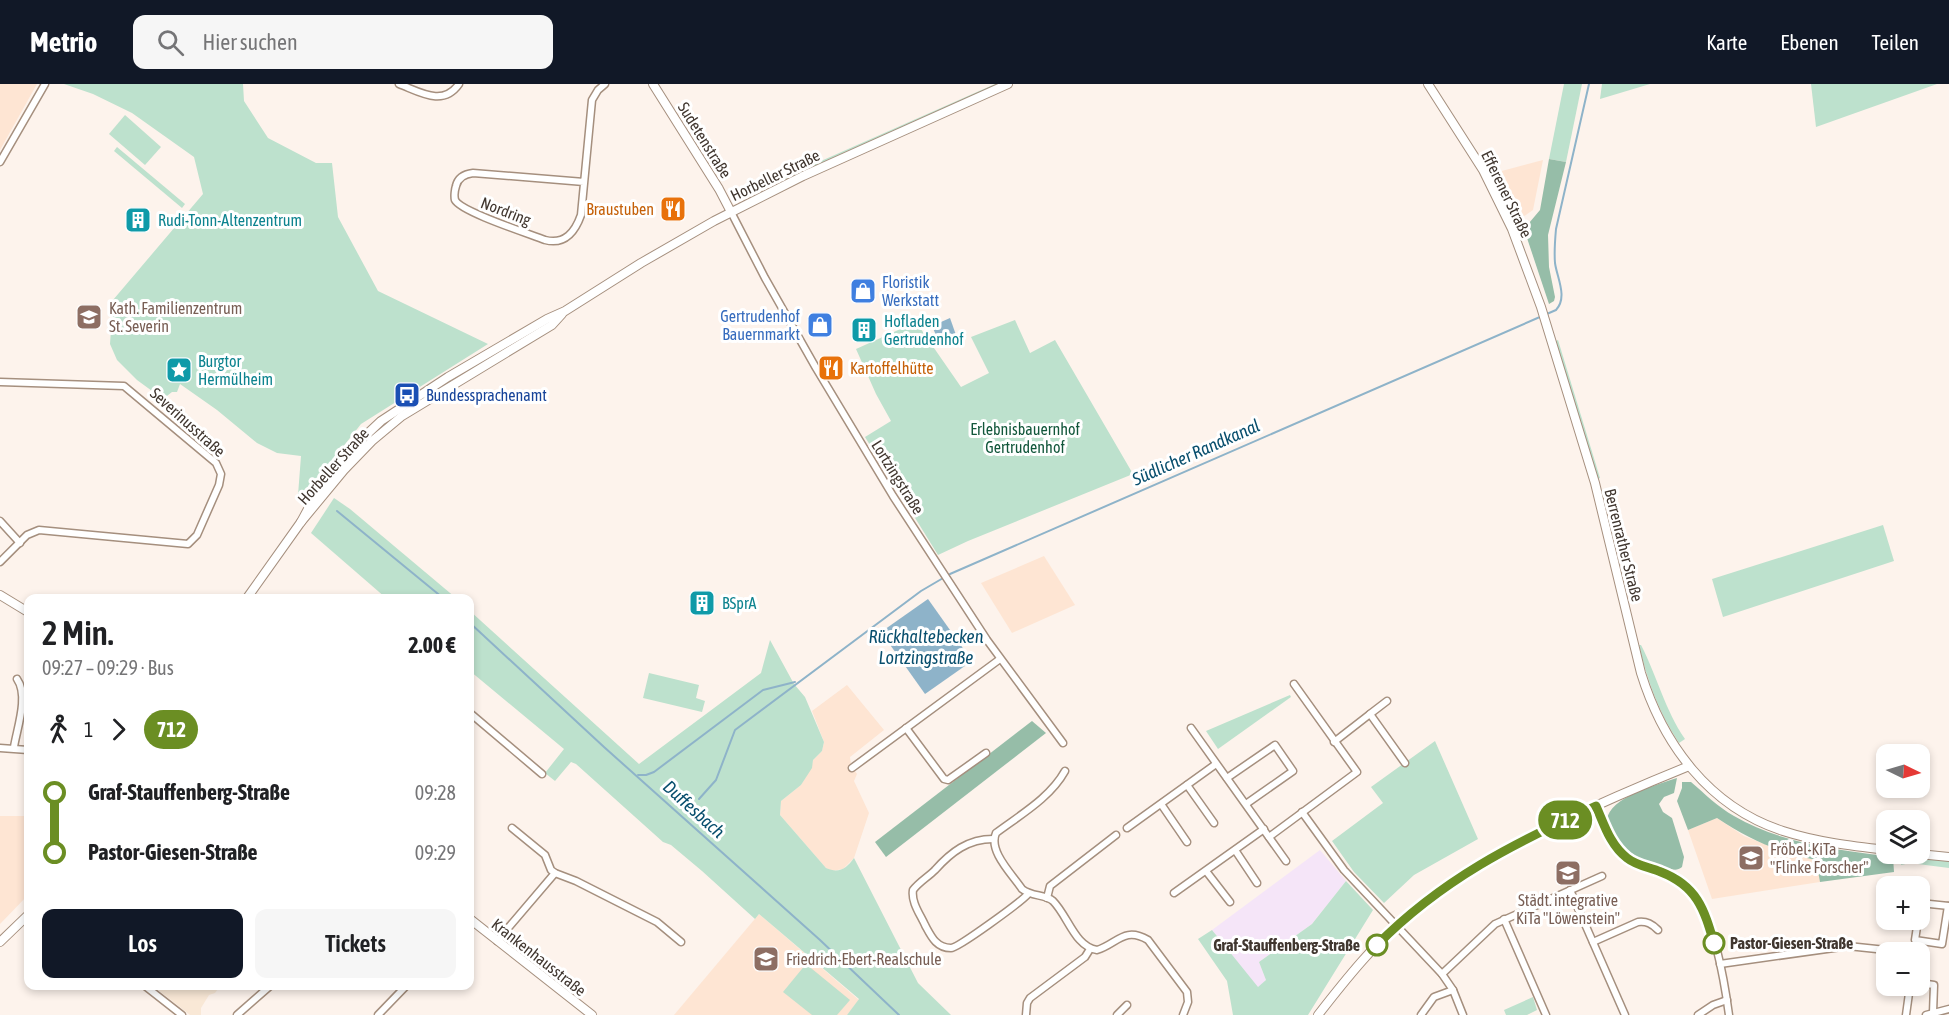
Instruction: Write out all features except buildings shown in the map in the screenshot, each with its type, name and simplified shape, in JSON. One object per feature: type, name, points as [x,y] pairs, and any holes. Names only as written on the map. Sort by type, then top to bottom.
[{"type":"street","points":[[0,162],[45,84]]},
{"type":"street","points":[[399,84],[435,97],[449,95],[459,84]]},
{"type":"street","name":"Nordring","points":[[584,182],[473,173],[466,174],[458,180],[454,189],[455,199],[460,205],[476,214],[553,242],[562,241],[577,225],[581,215],[592,100],[604,84]]},
{"type":"street","name":"Sudetenstraße","points":[[653,84],[731,212]]},
{"type":"street","name":"Horbeller Straße","points":[[250,594],[301,522],[334,468],[381,421],[448,377],[731,212],[803,176],[1008,84]]},
{"type":"street","name":"Efferener Straße","points":[[1428,84],[1483,170],[1512,229],[1546,324]]},
{"type":"street","name":"Lortzingstraße","points":[[731,212],[816,368],[893,496],[1000,659],[1064,743]]},
{"type":"street","name":"Berrenrather Straße","points":[[1546,324],[1595,483],[1648,696],[1665,732],[1689,766]]},
{"type":"street","name":"Severinusstraße","points":[[0,382],[124,386],[216,463],[221,474],[219,485],[197,535],[188,544],[39,530],[27,535],[0,562]]},
{"type":"street","points":[[0,521],[20,543]]},
{"type":"street","points":[[0,595],[24,610]]},
{"type":"street","points":[[852,768],[1000,659]]},
{"type":"street","points":[[14,747],[22,701],[21,684],[17,679]]},
{"type":"street","points":[[1269,837],[1357,772],[1294,684]]},
{"type":"street","points":[[1334,742],[1387,701]]},
{"type":"street","points":[[1370,714],[1405,763]]},
{"type":"street","points":[[474,716],[542,774]]},
{"type":"street","points":[[906,728],[944,778],[948,780],[986,753]]},
{"type":"street","points":[[1191,728],[1286,861]]},
{"type":"street","points":[[1227,778],[1275,745],[1293,771],[1246,804]]},
{"type":"street","points":[[0,747],[24,749]]},
{"type":"street","points":[[1127,828],[1216,764]]},
{"type":"street","points":[[1318,1015],[1351,973],[1396,925],[1431,896],[1512,846],[1654,779],[1689,766],[1706,786],[1728,802],[1750,816],[1780,830],[1832,843],[1876,849]]},
{"type":"street","points":[[1065,771],[1058,783],[1044,796],[996,833],[993,839],[994,848],[1022,889],[1028,894],[1052,901],[1086,947],[1097,950],[1104,948],[1122,936],[1141,936],[1148,940],[1187,992],[1188,1002],[1183,1015]]},
{"type":"street","points":[[1187,785],[1214,824]]},
{"type":"street","points":[[1161,804],[1187,842]]},
{"type":"street","points":[[1596,806],[1610,839],[1623,854],[1637,864],[1672,876],[1695,895],[1708,922],[1720,963],[1729,1015]]},
{"type":"street","points":[[1302,812],[1344,870],[1442,974],[1453,990],[1463,1015]]},
{"type":"street","points":[[512,828],[545,855],[551,870],[555,873],[576,881],[657,922],[681,942]]},
{"type":"street","points":[[1174,893],[1264,829]]},
{"type":"street","points":[[1047,898],[1050,886],[1116,835]]},
{"type":"street","points":[[993,839],[978,839],[970,842],[940,863],[913,890],[913,900],[933,940],[945,947],[958,946],[978,930],[1009,911],[1028,894]]},
{"type":"street","points":[[1235,850],[1257,883]]},
{"type":"street","points":[[1930,855],[1949,857]]},
{"type":"street","points":[[1206,871],[1230,902]]},
{"type":"street","points":[[497,941],[555,873]]},
{"type":"street","points":[[1442,974],[1495,924],[1602,876]]},
{"type":"street","points":[[1569,890],[1625,1015]]},
{"type":"street","points":[[1916,930],[1915,940],[1942,944],[1948,906],[1930,904]]},
{"type":"street","points":[[0,942],[24,919]]},
{"type":"street","points":[[1504,919],[1546,1015]]},
{"type":"street","name":"Krankenhausstraße","points":[[474,922],[592,1015]]},
{"type":"street","points":[[1593,942],[1638,922],[1652,925],[1658,930]]},
{"type":"street","points":[[1720,963],[1848,946],[1876,949]]},
{"type":"street","points":[[1026,1015],[1030,998],[1085,957],[1090,949]]},
{"type":"street","points":[[1930,984],[1934,985],[1929,1014],[1949,1008]]},
{"type":"street","points":[[150,990],[182,1015]]},
{"type":"street","points":[[237,1015],[265,990]]},
{"type":"street","points":[[378,1015],[402,990]]},
{"type":"street","points":[[1421,1015],[1434,997],[1453,990]]},
{"type":"street","points":[[1906,1015],[1909,996]]},
{"type":"street","points":[[1698,1015],[1713,1005],[1727,1000]]},
{"type":"street","points":[[1117,1015],[1126,1005]]},
{"type":"street","points":[[384,1009],[392,1015]]},
{"type":"shaded area","points":[[0,84],[37,84],[0,150]]},
{"type":"shaded area","points":[[1543,160],[1533,210],[1520,219],[1498,172]]},
{"type":"shaded area","points":[[1044,556],[1075,605],[1012,633],[981,583]]},
{"type":"shaded area","points":[[847,685],[884,730],[850,757],[851,765],[857,774],[854,781],[869,813],[854,858],[843,869],[832,871],[826,868],[780,815],[781,801],[801,785],[813,760],[822,751],[824,742],[812,711]]},
{"type":"shaded area","points":[[0,816],[24,816],[24,899],[0,924]]},
{"type":"shaded area","name":"Fröbel-KiTa \"Flinke Forscher\"","points":[[1717,818],[1744,836],[1793,855],[1817,860],[1820,882],[1712,899],[1688,830]]},
{"type":"shaded area","points":[[1320,850],[1346,881],[1312,924],[1259,962],[1266,980],[1258,988],[1212,930]]},
{"type":"shaded area","name":"Friedrich-Ebert-Realschule","points":[[759,914],[859,1000],[847,1015],[674,1015]]},
{"type":"shaded area","points":[[158,990],[217,990],[209,995],[201,1008],[201,1015],[190,1015]]},
{"type":"green space","points":[[64,84],[243,84],[244,101],[268,138],[316,163],[332,163],[338,217],[378,291],[488,344],[361,424],[305,495],[298,495],[301,456],[277,453],[257,443],[217,410],[180,384],[177,392],[172,392],[163,399],[137,380],[117,360],[110,344],[113,300],[203,194],[194,157],[132,113],[93,94]]},
{"type":"green space","points":[[995,84],[1000,84],[751,194],[769,184]]},
{"type":"green space","points":[[1564,84],[1582,84],[1566,162],[1549,159]]},
{"type":"green space","points":[[1602,84],[1650,84],[1600,99]]},
{"type":"green space","points":[[1811,84],[1937,84],[1816,127]]},
{"type":"green space","points":[[125,115],[161,147],[145,165],[109,134]]},
{"type":"green space","points":[[117,147],[185,204],[182,208],[114,151]]},
{"type":"green space","points":[[1549,159],[1566,162],[1548,235],[1549,267],[1555,297],[1554,301],[1549,304],[1524,229],[1540,210]]},
{"type":"green space","name":"Erlebnisbauernhof Gertrudenhof","points":[[1015,320],[1030,353],[1055,340],[1133,474],[938,555],[865,437],[891,421],[856,349],[916,322],[961,387],[989,373],[971,337]]},
{"type":"green space","points":[[1558,340],[1600,478],[1598,479],[1556,341]]},
{"type":"green space","points":[[334,498],[451,594],[381,594],[311,533]]},
{"type":"green space","points":[[1883,525],[1894,561],[1723,617],[1712,579]]},
{"type":"green space","points":[[474,615],[639,764],[761,673],[770,640],[794,684],[805,697],[824,742],[822,751],[813,760],[812,768],[801,785],[781,801],[780,815],[826,868],[842,869],[854,858],[918,983],[951,1015],[847,1015],[859,999],[759,914],[755,919],[671,845],[663,842],[576,764],[571,762],[555,781],[545,773],[564,749],[474,674]]},
{"type":"green space","points":[[1639,645],[1647,657],[1672,716],[1685,739],[1679,743],[1654,696]]},
{"type":"green space","points":[[649,673],[699,685],[696,698],[705,701],[702,712],[643,698]]},
{"type":"green space","points":[[1290,695],[1291,697],[1218,749],[1206,731]]},
{"type":"green space","points":[[1032,721],[1046,733],[886,857],[875,842]]},
{"type":"green space","points":[[1435,741],[1478,839],[1414,875],[1384,903],[1354,872],[1332,841],[1383,803],[1371,787]]},
{"type":"green space","points":[[1677,778],[1674,793],[1664,797],[1659,804],[1663,812],[1672,818],[1684,857],[1682,867],[1676,870],[1645,861],[1629,851],[1616,838],[1607,820],[1610,812],[1625,798]]},
{"type":"green space","points":[[1682,782],[1691,782],[1728,812],[1752,826],[1812,844],[1876,855],[1876,864],[1893,864],[1894,872],[1820,882],[1816,860],[1765,844],[1717,818],[1688,830],[1677,801]]},
{"type":"green space","points":[[1930,859],[1949,861],[1949,868],[1918,864],[1930,864]]},
{"type":"green space","points":[[1346,881],[1373,910],[1308,1015],[1233,1015],[1227,981],[1198,939],[1212,930],[1258,987],[1266,980],[1259,962],[1312,924]]},
{"type":"green space","points":[[806,964],[850,1000],[837,1015],[812,1015],[783,992]]},
{"type":"green space","points":[[1533,997],[1537,1010],[1527,1015],[1506,1015],[1504,1010]]},
{"type":"water","points":[[950,318],[956,335],[939,342],[932,326]]},
{"type":"water","name":"Rückhaltebecken Lortzingstraße","points":[[928,599],[972,661],[925,694],[881,632]]},
{"type":"waterway","name":"Südlicher Randkanal","points":[[699,799],[716,780],[735,730],[921,591],[950,574],[1556,310],[1561,299],[1561,287],[1555,263],[1556,229],[1589,84]]},
{"type":"waterway","name":"Duffesbach","points":[[337,511],[438,594]]},
{"type":"waterway","name":"Duffesbach","points":[[474,627],[604,747],[820,940],[899,1015]]},
{"type":"waterway","points":[[638,775],[654,772],[763,690],[795,682]]},
{"type":"bus line","name":"712","points":[[1377,945],[1410,912],[1447,884],[1512,846],[1596,806],[1610,839],[1627,858],[1637,864],[1672,876],[1689,888],[1700,903],[1714,943]]},
{"type":"place","name":"Braustuben","points":[[673,209]]},
{"type":"place","name":"Rudi-Tonn-Altenzentrum","points":[[138,220]]},
{"type":"place","name":"Floristik Werkstatt","points":[[863,291]]},
{"type":"place","name":"Kath. Familienzentrum St. Severin","points":[[89,317]]},
{"type":"place","name":"Gertrudenhof Bauernmarkt","points":[[820,325]]},
{"type":"place","name":"Hofladen Gertrudenhof","points":[[864,330]]},
{"type":"place","name":"Kartoffelhütte","points":[[831,368]]},
{"type":"place","name":"Burgtor Hermülheim","points":[[179,370]]},
{"type":"place","name":"Bundessprachenamt","points":[[407,395]]},
{"type":"place","name":"BSprA","points":[[702,603]]},
{"type":"place","name":"Fröbel-KiTa \"Flinke Forscher\"","points":[[1751,858]]},
{"type":"place","name":"Städt. integrative KiTa \"Löwenstein\"","points":[[1568,873]]},
{"type":"place","name":"Pastor-Giesen-Straße","points":[[1714,943]]},
{"type":"place","name":"Graf-Stauffenberg-Straße","points":[[1377,945]]},
{"type":"place","name":"Friedrich-Ebert-Realschule","points":[[766,959]]}]
